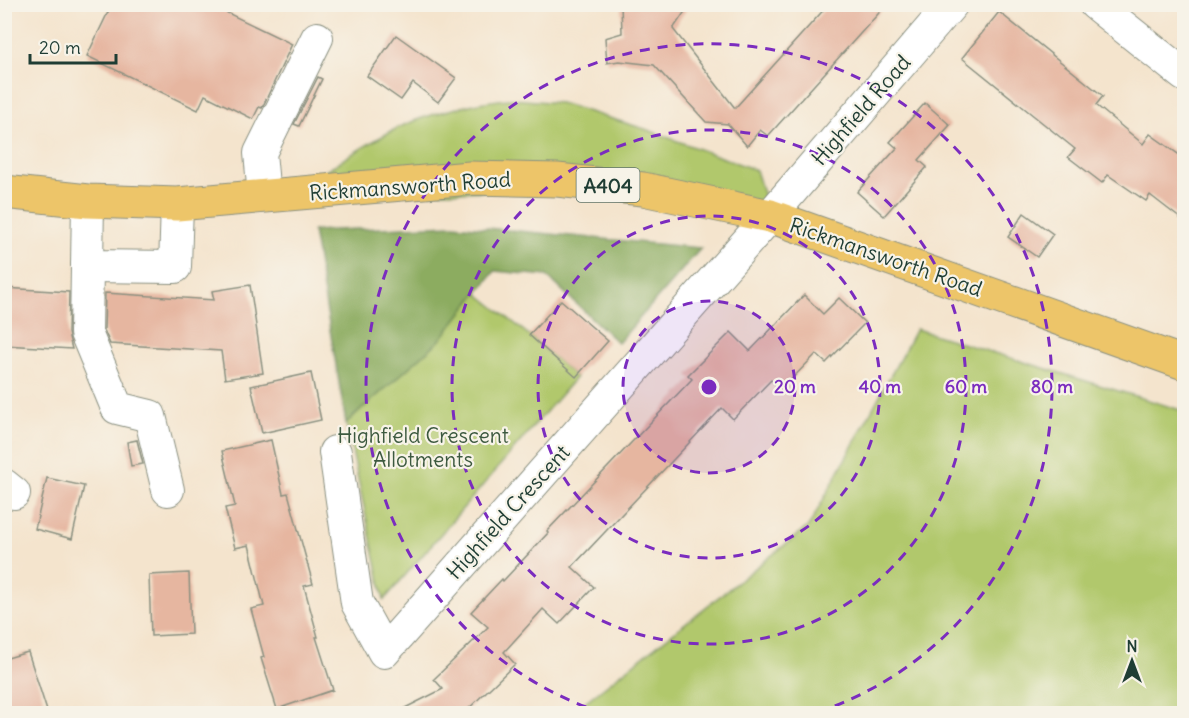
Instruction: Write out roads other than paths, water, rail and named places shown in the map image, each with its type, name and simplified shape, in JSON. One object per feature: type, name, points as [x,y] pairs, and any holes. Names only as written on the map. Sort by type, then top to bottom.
[{"type":"main road","name":"Rickmansworth Road","points":[[4,192],[88,201],[177,204],[470,178],[557,180],[643,189],[770,216],[1185,363]]},
{"type":"street","name":"Highfield Road","points":[[770,216],[952,4]]},
{"type":"street","points":[[1095,4],[1185,75]]},
{"type":"street","points":[[264,196],[260,153],[317,38]]},
{"type":"street","points":[[88,201],[86,333],[117,408],[150,416],[168,490]]},
{"type":"street","points":[[87,266],[175,267],[177,204]]},
{"type":"street","name":"Highfield Crescent","points":[[335,452],[357,603],[384,652],[770,216]]},
{"type":"park label","name":"Highfield Crescent Allotments","points":[[423,447]]}]
